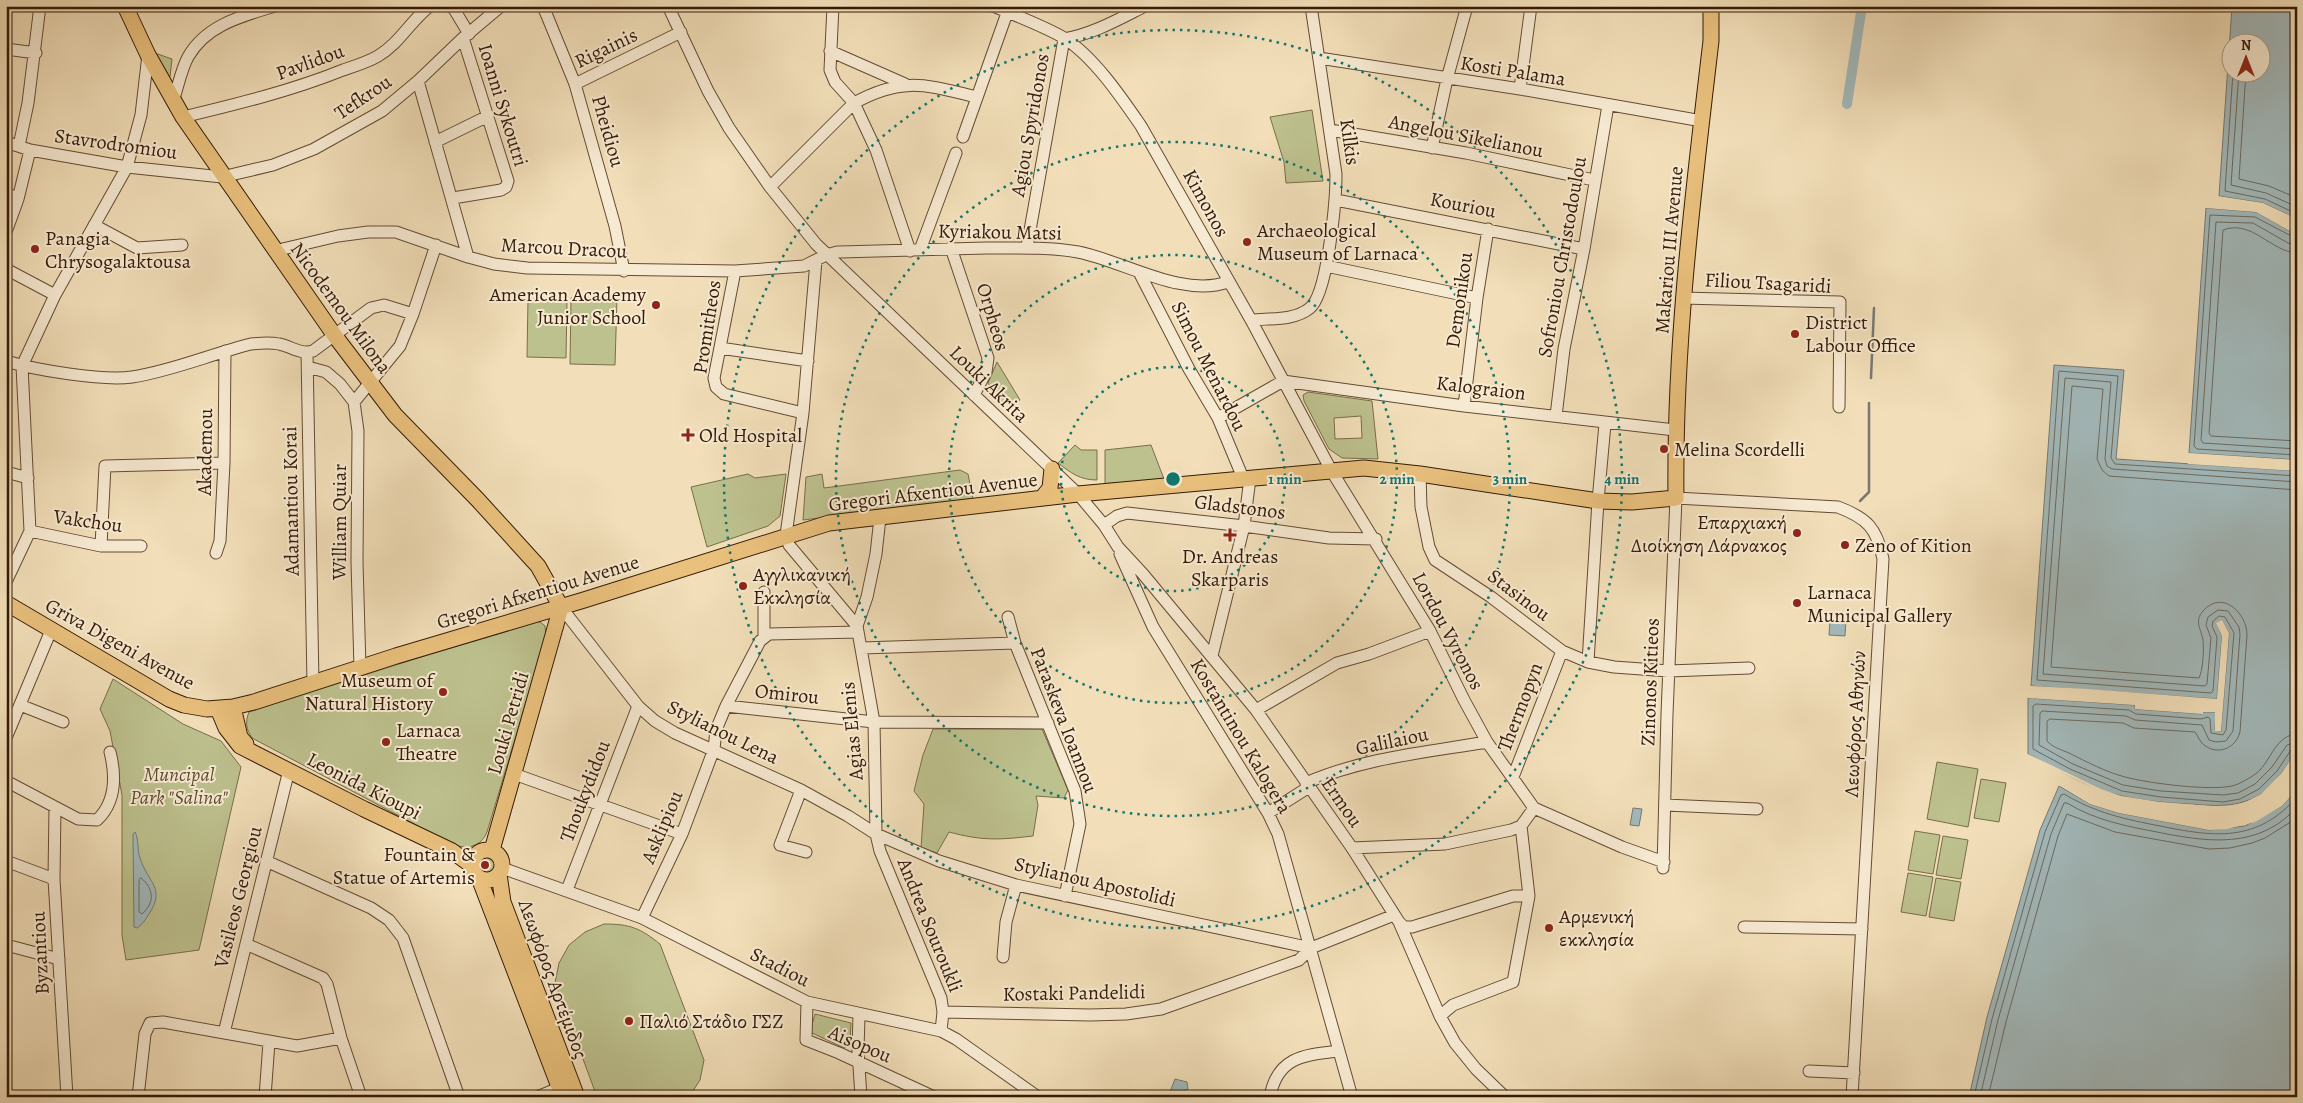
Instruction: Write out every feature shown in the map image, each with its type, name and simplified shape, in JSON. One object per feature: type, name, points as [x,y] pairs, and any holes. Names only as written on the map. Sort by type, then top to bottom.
[{"type":"main road","name":"Nicodemou Milona","points":[[125,6],[148,56],[183,117],[222,177],[335,336],[395,415],[538,566],[561,606]]},
{"type":"main road","name":"Makariou III Avenue","points":[[1676,498],[1675,430],[1682,298],[1710,42],[1710,6]]},
{"type":"main road","name":"Gregori Afxentiou Avenue","points":[[218,709],[233,707],[313,683],[786,535],[829,524],[1078,494],[1364,468],[1420,474],[1598,501],[1632,502],[1676,498]]},
{"type":"main road","points":[[1042,498],[1050,488],[1052,469]]},
{"type":"main road","name":"Griva Digeni Avenue","points":[[6,603],[52,628],[170,699],[190,706],[218,709]]},
{"type":"main road","name":"Louki Petridi","points":[[492,850],[561,606]]},
{"type":"main road","name":"Leonida Kioupi","points":[[233,707],[240,737],[259,755]]},
{"type":"main road","name":"Leonida Kioupi","points":[[218,709],[226,728],[234,741],[240,746],[452,851],[475,866]]},
{"type":"main road","points":[[482,850],[492,850],[499,856],[500,871],[492,879],[475,866],[482,850]]},
{"type":"main road","name":"Λεωφόρος Αρτέμιδος","points":[[475,866],[567,1091]]},
{"type":"main road","name":"Λεωφόρος Αρτέμιδος","points":[[500,871],[503,902],[567,1091]]},
{"type":"street","points":[[6,232],[18,199],[40,6]]},
{"type":"street","points":[[173,101],[187,59],[197,44],[214,29],[238,18],[275,6]]},
{"type":"street","name":"Pavlidou","points":[[183,117],[270,96],[324,78],[378,56],[393,46],[422,12],[430,6]]},
{"type":"street","points":[[450,6],[466,36]]},
{"type":"street","name":"Tefkrou","points":[[222,177],[273,164],[314,150],[382,110],[418,81],[501,6]]},
{"type":"street","name":"Pheidiou","points":[[543,6],[575,84],[615,226],[624,271]]},
{"type":"street","name":"Louki Akrita","points":[[668,6],[708,91],[729,128],[821,258],[974,395],[1078,494],[1104,525],[1118,547]]},
{"type":"street","points":[[833,6],[830,70],[835,82],[854,103],[876,150],[915,251]]},
{"type":"street","points":[[1064,38],[1080,36],[1096,30],[1145,6]]},
{"type":"street","name":"Kilkis","points":[[1251,320],[1288,317],[1302,313],[1312,306],[1326,266],[1336,200],[1336,174],[1311,6]]},
{"type":"street","points":[[1432,148],[1446,79],[1467,6]]},
{"type":"street","points":[[1520,89],[1531,6]]},
{"type":"street","points":[[963,137],[977,98],[1000,8]]},
{"type":"street","name":"Kimonos","points":[[1000,8],[1064,38],[1098,71],[1136,120],[1251,320],[1331,470]]},
{"type":"street","name":"Rigainis","points":[[575,84],[681,32]]},
{"type":"street","name":"Ioanni Sykoutri","points":[[452,198],[506,187],[508,182],[486,117],[466,36]]},
{"type":"street","name":"Agiou Spyridonos","points":[[1027,248],[1064,38]]},
{"type":"street","points":[[6,49],[36,53]]},
{"type":"street","points":[[830,51],[905,84],[939,88],[977,98]]},
{"type":"street","points":[[6,582],[30,531],[22,366],[55,295],[127,166],[141,115],[148,56]]},
{"type":"street","name":"Kosti Palama","points":[[1319,58],[1520,89],[1702,122]]},
{"type":"street","points":[[418,81],[468,257]]},
{"type":"street","points":[[770,187],[854,103],[885,88],[905,84]]},
{"type":"street","name":"Sofroniou Christodoulou","points":[[1556,416],[1565,344],[1584,250],[1594,180],[1608,105]]},
{"type":"street","points":[[435,142],[486,117]]},
{"type":"street","name":"Angelou Sikelianou","points":[[1330,130],[1594,180]]},
{"type":"street","name":"Stavrodromiou","points":[[6,142],[24,148],[127,166],[222,177]]},
{"type":"street","points":[[915,251],[956,153]]},
{"type":"street","points":[[6,193],[18,199]]},
{"type":"street","name":"Kouriou","points":[[1336,200],[1488,229],[1584,250]]},
{"type":"street","points":[[94,225],[137,248],[182,245]]},
{"type":"street","name":"Demonikou","points":[[1464,406],[1477,298],[1488,229]]},
{"type":"street","name":"Marcou Dracou","points":[[274,251],[338,236],[368,232],[396,232],[468,257],[518,268],[624,271],[735,271],[788,268],[821,258]]},
{"type":"street","points":[[308,367],[326,372],[340,384],[354,402],[400,346],[414,314],[436,245]]},
{"type":"street","name":"Kyriakou Matsi","points":[[821,258],[838,252],[915,251],[951,248],[1027,248],[1079,252],[1139,272],[1206,287],[1228,282]]},
{"type":"street","name":"Orpheos","points":[[951,248],[988,358],[986,372],[974,395]]},
{"type":"street","points":[[786,535],[803,413],[821,258]]},
{"type":"street","points":[[1326,266],[1477,298]]},
{"type":"street","points":[[6,269],[55,295]]},
{"type":"street","name":"Promitheos","points":[[735,271],[714,378],[716,388],[724,394],[803,413]]},
{"type":"street","name":"Simou Menardou","points":[[1139,272],[1218,418],[1246,478]]},
{"type":"street","name":"Filiou Tsagaridi","points":[[1682,298],[1840,302],[1839,407]]},
{"type":"street","points":[[6,361],[22,366],[121,378],[145,374],[225,351],[267,342],[308,353],[320,347],[375,306],[384,305],[414,314]]},
{"type":"street","points":[[720,348],[808,361]]},
{"type":"street","name":"Akademou","points":[[216,553],[220,541],[224,463],[225,351]]},
{"type":"street","name":"Adamantiou Korai","points":[[308,353],[313,683]]},
{"type":"street","points":[[1218,418],[1283,381]]},
{"type":"street","name":"Kalograion","points":[[1283,381],[1605,424],[1675,430]]},
{"type":"street","name":"William Quiar","points":[[354,402],[358,431],[356,562],[360,668]]},
{"type":"street","points":[[1588,662],[1605,424]]},
{"type":"street","points":[[101,546],[105,466],[224,463]]},
{"type":"street","name":"Lordou Vyronos","points":[[1331,470],[1376,539],[1430,631],[1487,742],[1534,808]]},
{"type":"street","points":[[6,472],[28,478]]},
{"type":"street","name":"Stasinou","points":[[1420,474],[1422,507],[1429,547],[1435,560],[1484,592],[1562,650],[1588,662],[1614,667],[1668,671],[1749,668]]},
{"type":"street","points":[[1212,656],[1244,526],[1246,478]]},
{"type":"street","name":"Zinonos Kitieos","points":[[1534,808],[1663,865],[1668,671],[1676,498]]},
{"type":"street","name":"Λεωφόρος Αθηνών","points":[[1676,498],[1838,507],[1855,514],[1867,523],[1875,531],[1880,542],[1883,559],[1880,628],[1852,1097]]},
{"type":"street","name":"Gladstonos","points":[[1104,525],[1117,516],[1127,513],[1329,538],[1376,539]]},
{"type":"street","points":[[764,592],[764,636],[858,629],[876,554],[880,518]]},
{"type":"street","name":"Vakchou","points":[[30,531],[101,546],[141,546]]},
{"type":"street","name":"Agias Elenis","points":[[786,535],[789,545],[858,629],[874,722],[876,834]]},
{"type":"street","name":"Ermou","points":[[1118,547],[1144,574],[1256,710],[1352,848],[1396,919],[1440,1016],[1455,1043],[1466,1058],[1506,1097]]},
{"type":"street","name":"Kostantinou Kalogera","points":[[1118,547],[1132,583],[1153,627],[1268,813],[1278,834],[1352,1097]]},
{"type":"street","points":[[1132,583],[1144,574]]},
{"type":"street","name":"Stylianou Lena","points":[[561,606],[638,706],[655,720],[676,733],[801,790],[876,834]]},
{"type":"street","name":"Paraskeva Ioannou","points":[[1008,617],[1015,643],[1075,791],[1080,824],[1065,896]]},
{"type":"street","points":[[6,738],[52,628]]},
{"type":"street","points":[[1256,710],[1337,663],[1369,654],[1430,631]]},
{"type":"street","name":"Asklipiou","points":[[642,918],[682,834],[714,750],[716,730],[726,706],[764,636]]},
{"type":"street","points":[[862,648],[1015,643]]},
{"type":"street","name":"Thermopyn","points":[[1513,777],[1562,650]]},
{"type":"street","points":[[20,705],[63,722]]},
{"type":"street","name":"Thoukydidou","points":[[567,890],[638,706]]},
{"type":"street","name":"Omirou","points":[[726,706],[874,722],[1048,723]]},
{"type":"street","name":"Galilaiou","points":[[1268,813],[1324,775],[1395,757],[1487,742]]},
{"type":"street","points":[[6,781],[78,819],[97,820],[105,813],[114,787],[110,752]]},
{"type":"street","name":"Vasileos Georgiou","points":[[224,1033],[289,770]]},
{"type":"street","points":[[514,774],[682,834]]},
{"type":"street","points":[[801,790],[780,846],[806,852]]},
{"type":"street","points":[[1665,805],[1757,809]]},
{"type":"street","name":"Byzantiou","points":[[55,807],[54,879],[67,1097]]},
{"type":"street","points":[[1352,848],[1444,844],[1511,830],[1521,826],[1534,808]]},
{"type":"street","points":[[1440,1016],[1453,1005],[1513,982],[1529,896],[1521,826]]},
{"type":"street","name":"Stylianou Apostolidi","points":[[876,834],[939,861],[1016,885],[1311,948]]},
{"type":"street","name":"Andrea Souroukli","points":[[876,834],[880,851],[941,998],[943,1012],[941,1031]]},
{"type":"street","points":[[6,861],[54,879]]},
{"type":"street","points":[[266,861],[371,908],[389,920],[402,938],[459,1097]]},
{"type":"street","name":"Stadiou","points":[[500,871],[567,890],[642,918],[807,1002],[859,1015],[941,1031],[956,1038],[1038,1097]]},
{"type":"street","points":[[1003,957],[1006,922],[1016,885]]},
{"type":"street","points":[[1396,919],[1404,927],[1412,927],[1513,896],[1529,896]]},
{"type":"street","name":"Kostaki Pandelidi","points":[[943,1012],[1090,1015],[1126,1014],[1161,1010],[1299,960],[1311,948],[1396,919]]},
{"type":"street","points":[[1744,927],[1862,929]]},
{"type":"street","points":[[246,944],[323,978],[327,984],[341,1038],[361,1097]]},
{"type":"street","points":[[6,945],[59,959]]},
{"type":"street","name":"Aisopou","points":[[807,1002],[806,1040],[839,1053],[934,1097]]},
{"type":"street","points":[[859,1015],[860,1097]]},
{"type":"street","points":[[138,1097],[145,1034],[150,1022],[163,1022],[269,1042],[305,1046],[341,1038]]},
{"type":"street","points":[[265,1097],[269,1042]]},
{"type":"street","points":[[1270,1097],[1276,1077],[1285,1065],[1300,1057],[1338,1051]]},
{"type":"street","points":[[1809,1071],[1854,1073]]},
{"type":"street","points":[[537,1097],[567,1091]]},
{"type":"green space","points":[[152,52],[172,59],[170,77],[163,78]]},
{"type":"green space","points":[[1312,110],[1323,181],[1286,183],[1284,162],[1270,117]]},
{"type":"green space","points":[[571,298],[617,299],[615,365],[570,364]]},
{"type":"green space","points":[[528,299],[567,301],[566,358],[527,357]]},
{"type":"green space","points":[[997,362],[1020,400],[1015,404],[1000,403],[988,383]]},
{"type":"green space","points":[[1308,392],[1372,401],[1378,459],[1342,458],[1329,449],[1304,401],[1303,395]],"holes":[[[1361,416],[1362,438],[1335,439],[1334,418]]]},
{"type":"green space","points":[[1075,445],[1081,450],[1097,450],[1097,480],[1086,479],[1076,475],[1058,463]]},
{"type":"green space","points":[[1151,445],[1164,479],[1105,484],[1105,450]]},
{"type":"green space","points":[[960,470],[968,474],[973,499],[803,520],[806,477],[822,474],[824,488]]},
{"type":"green space","points":[[748,474],[755,478],[786,474],[780,516],[768,526],[707,547],[691,487]]},
{"type":"green space","points":[[533,621],[540,622],[545,626],[546,636],[487,832],[481,841],[473,846],[463,847],[452,844],[252,738],[248,732],[247,719],[249,712]]},
{"type":"green space","name":"Muncipal Park \"Salina\"","points":[[113,679],[183,724],[221,741],[241,767],[199,950],[126,960],[122,935],[122,795],[110,731],[100,709]]},
{"type":"green space","points":[[933,729],[1042,729],[1068,790],[1064,798],[1036,796],[1038,805],[1033,836],[991,839],[949,832],[937,853],[921,848],[924,804],[914,791],[923,755]]},
{"type":"green space","points":[[1937,762],[1978,769],[1968,827],[1927,819]]},
{"type":"green space","points":[[1981,779],[2006,783],[1999,822],[1974,818]]},
{"type":"green space","points":[[1915,831],[1940,835],[1933,874],[1908,870]]},
{"type":"green space","points":[[1943,836],[1968,840],[1961,879],[1936,875]]},
{"type":"green space","name":"Fountain & Statue of Artemis","points":[[485,854],[493,857],[496,865],[493,873],[485,876],[477,873],[474,865],[477,857]]},
{"type":"green space","points":[[1908,873],[1933,877],[1926,916],[1901,912]]},
{"type":"green space","points":[[1936,878],[1961,882],[1954,921],[1929,917]]},
{"type":"green space","name":"Παλιό Στάδιο ΓΣΖ","points":[[604,924],[634,928],[660,944],[704,1060],[700,1080],[689,1097],[597,1097],[555,983],[559,963],[569,945],[585,932]]},
{"type":"green space","points":[[815,1014],[851,1023],[850,1044],[844,1048],[810,1032]]},
{"type":"water","points":[[2232,6],[2297,6],[2297,219],[2263,203],[2219,196],[2227,82],[2270,82],[2270,32],[2230,32]]},
{"type":"water","points":[[2206,208],[2256,212],[2297,235],[2297,460],[2189,453]]},
{"type":"water","points":[[2054,365],[2124,370],[2116,459],[2297,471],[2297,750],[2272,785],[2252,799],[2235,804],[2218,805],[2131,798],[2085,784],[2028,754],[2028,698],[2135,705],[2135,709],[2202,714],[2203,712],[2216,712],[2215,730],[2221,731],[2229,633],[2222,621],[2217,624],[2222,636],[2217,699],[2031,686]]},
{"type":"water","points":[[1830,620],[1846,621],[1845,636],[1829,635]]},
{"type":"water","points":[[2059,786],[2090,804],[2119,813],[2209,830],[2245,826],[2282,806],[2297,789],[2297,1097],[1969,1097],[1987,1017],[2040,830]]},
{"type":"water","points":[[1633,808],[1642,809],[1639,826],[1630,825]]},
{"type":"water","points":[[135,832],[143,867],[156,891],[154,905],[148,916],[137,928],[134,927],[133,834]]},
{"type":"water","points":[[1175,1079],[1187,1082],[1188,1089],[1179,1093],[1176,1097],[1168,1097]]},
{"type":"pier","points":[[2217,196],[2263,203],[2297,219],[2297,222],[2262,206],[2218,198]]},
{"type":"pier","points":[[2206,206],[2257,210],[2297,232],[2297,235],[2256,212],[2206,208]]},
{"type":"pier","points":[[2189,453],[2297,460],[2297,463],[2189,456]]},
{"type":"pier","points":[[2188,461],[2297,469],[2297,471],[2188,464]]},
{"type":"pier","points":[[2222,620],[2229,633],[2221,731],[2215,731],[2215,712],[2203,712],[2203,714],[2135,709],[2135,705],[2028,698],[2029,696],[2135,703],[2138,707],[2200,711],[2202,709],[2216,710],[2218,712],[2219,728],[2226,634],[2221,624],[2224,636],[2218,701],[2030,688],[2031,686],[2088,689],[2217,699],[2222,636],[2216,623]]},
{"type":"pier","points":[[2297,750],[2297,755],[2273,787],[2262,796],[2243,806],[2224,809],[2160,805],[2120,798],[2100,791],[2026,756],[2028,754],[2101,789],[2121,796],[2160,802],[2224,807],[2242,804],[2261,794],[2281,774]]},
{"type":"pier","points":[[2060,783],[2091,801],[2120,811],[2209,827],[2227,827],[2254,820],[2281,804],[2297,786],[2297,789],[2282,806],[2255,822],[2227,829],[2209,830],[2119,813],[2090,804],[2057,784]]},
{"type":"waterway","points":[[1847,104],[1862,6]]},
{"type":"waterway","points":[[1871,378],[1874,308]]},
{"type":"waterway","points":[[1860,501],[1869,492],[1869,403]]},
{"type":"place","name":"Archaeological Museum of Larnaca","points":[[1247,242]]},
{"type":"place","name":"Panagia Chrysogalaktousa","points":[[35,249]]},
{"type":"place","name":"American Academy Junior School","points":[[656,305]]},
{"type":"place","name":"District Labour Office","points":[[1795,334]]},
{"type":"place","name":"Old Hospital","points":[[688,435]]},
{"type":"place","name":"Melina Scordelli","points":[[1664,449]]},
{"type":"place","name":"Επαρχιακή Διοίκηση Λάρνακος","points":[[1797,533]]},
{"type":"place","name":"Dr. Andreas Skarparis","points":[[1230,535]]},
{"type":"place","name":"Zeno of Kition","points":[[1845,545]]},
{"type":"place","name":"Αγγλικανική Εκκλησία","points":[[743,586]]},
{"type":"place","name":"Larnaca Municipal Gallery","points":[[1797,603]]},
{"type":"place","name":"Museum of Natural History","points":[[443,692]]},
{"type":"place","name":"Larnaca Theatre","points":[[386,742]]},
{"type":"place","name":"Fountain & Statue of Artemis","points":[[485,865]]},
{"type":"place","name":"Αρμενική εκκλησία","points":[[1549,928]]},
{"type":"place","name":"Παλιό Στάδιο ΓΣΖ","points":[[629,1021]]}]
